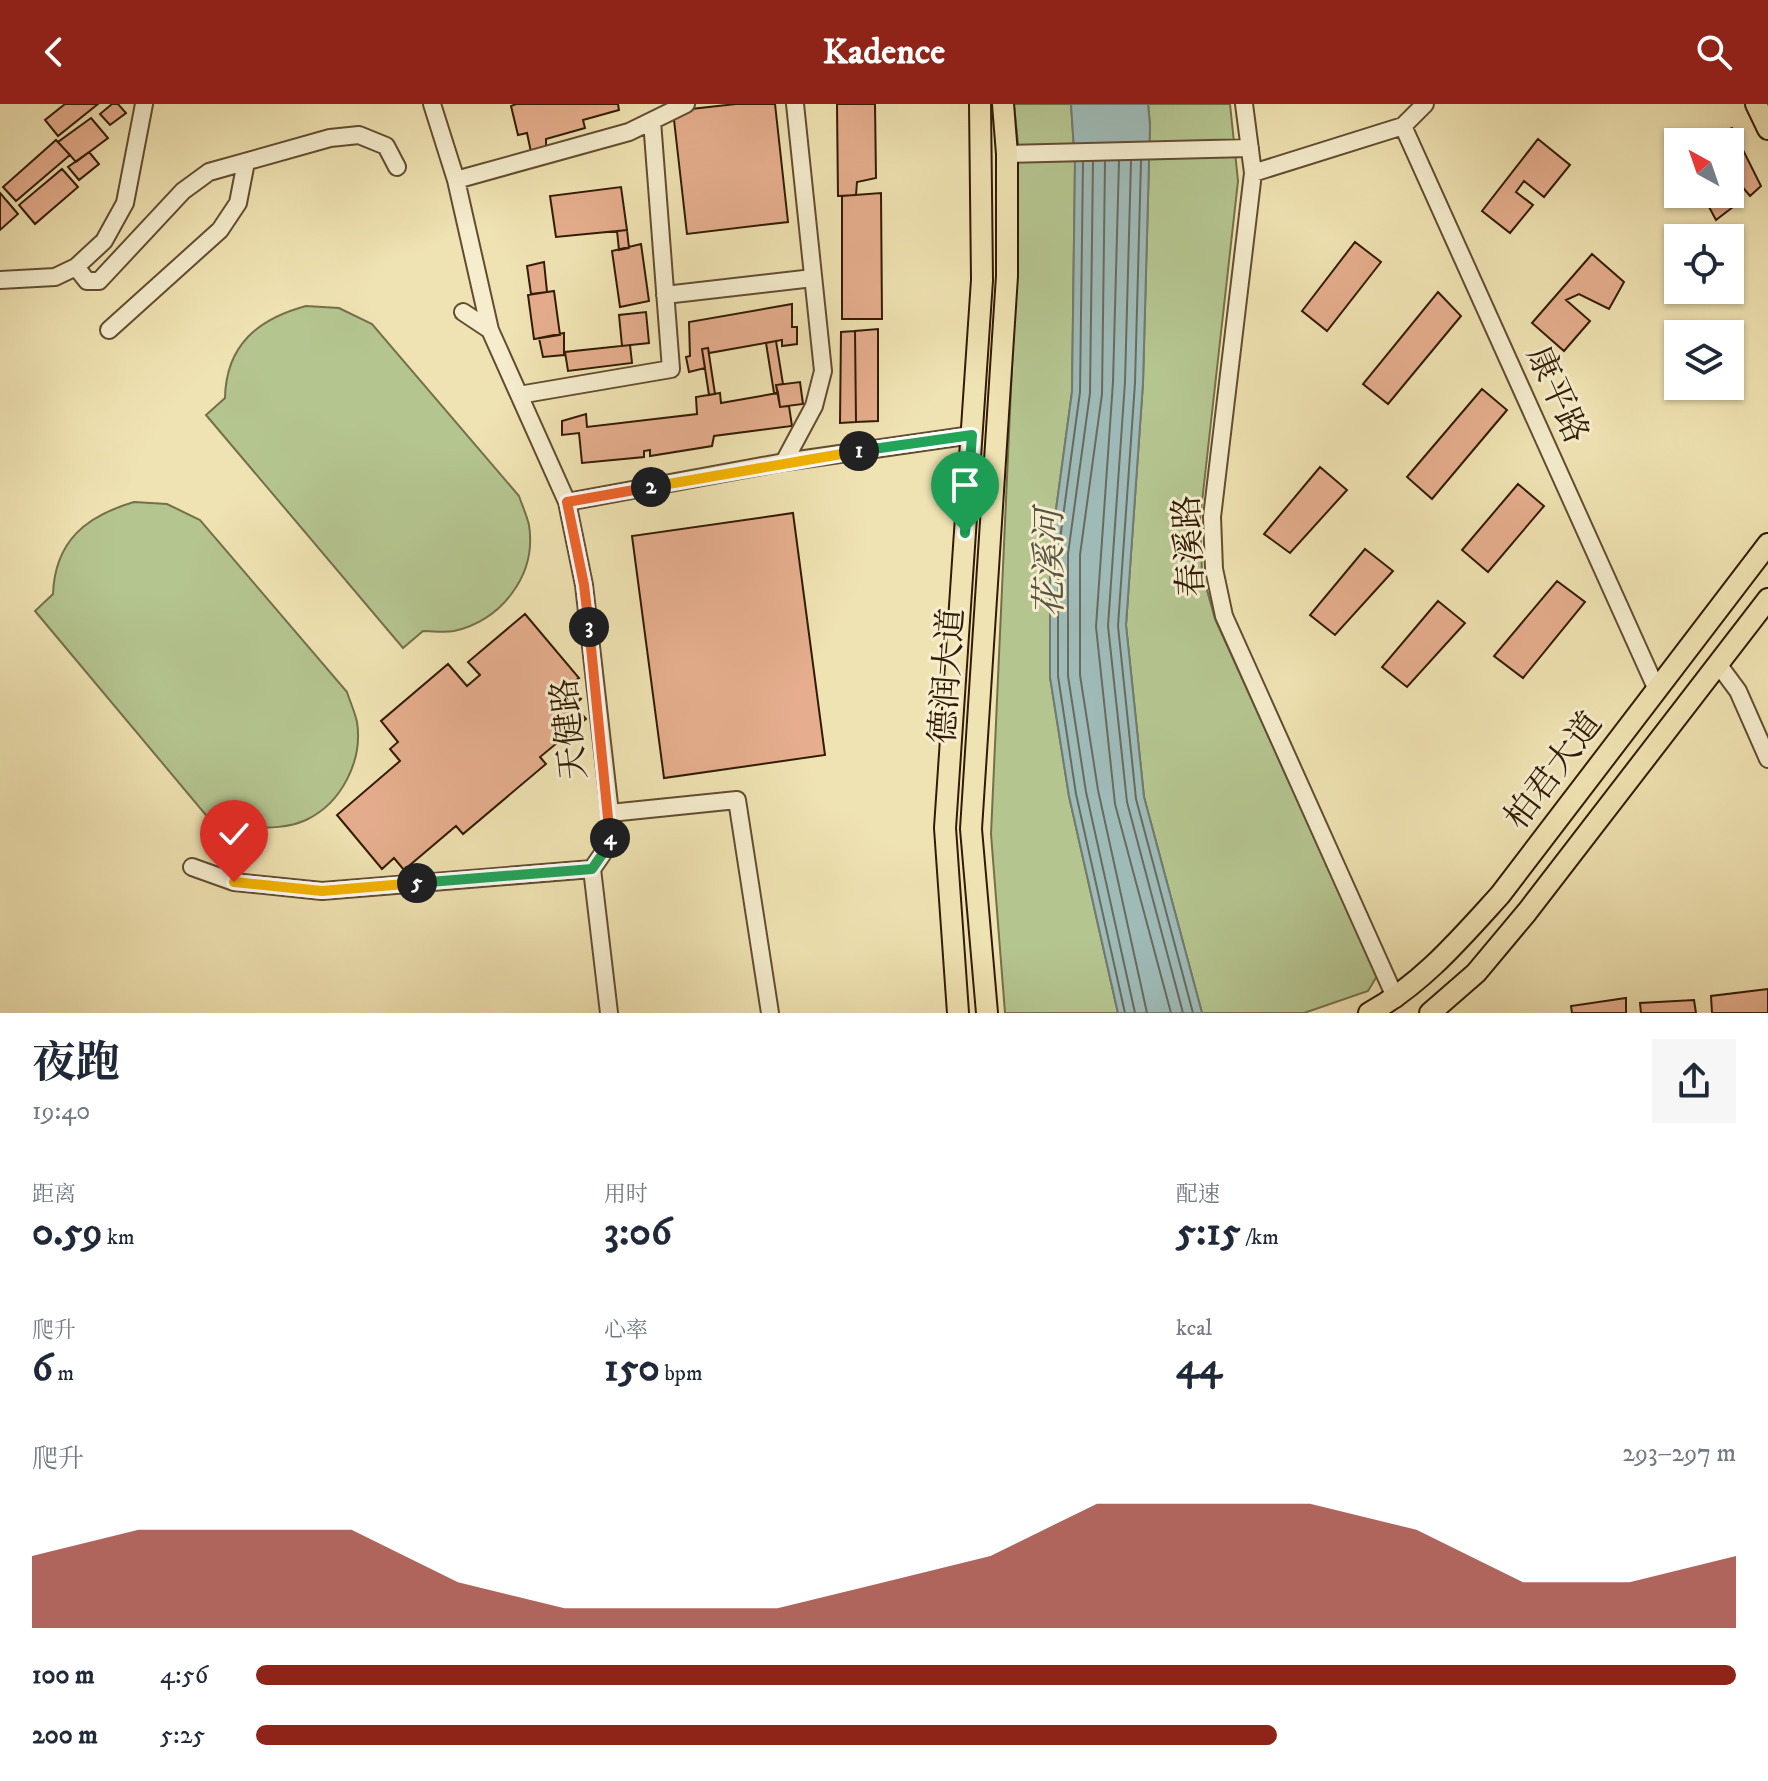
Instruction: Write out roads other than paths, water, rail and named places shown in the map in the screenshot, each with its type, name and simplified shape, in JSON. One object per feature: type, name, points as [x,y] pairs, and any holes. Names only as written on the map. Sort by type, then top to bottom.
[{"type":"main road","name":"德润大道","points":[[958,1013],[945,828],[982,280],[980,104]]},
{"type":"main road","name":"德润大道","points":[[987,1013],[971,829],[1007,276],[1007,154],[1003,104]]},
{"type":"main road","points":[[1756,104],[1768,129]]},
{"type":"main road","name":"柏君大道","points":[[1369,1013],[1396,999],[1452,949],[1500,895],[1768,544]]},
{"type":"main road","name":"柏君大道","points":[[1430,1013],[1476,973],[1527,912],[1768,599]]},
{"type":"street","points":[[0,280],[55,277],[76,267],[104,241],[125,203],[144,104]]},
{"type":"street","name":"天健路","points":[[432,104],[456,180],[490,330],[567,502],[584,585],[610,813],[610,843],[592,869]]},
{"type":"street","points":[[456,180],[629,132],[686,104]]},
{"type":"street","points":[[784,462],[814,406],[823,371],[795,104]]},
{"type":"street","name":"春溪路","points":[[1244,104],[1253,173],[1212,517],[1214,569],[1224,616],[1396,999]]},
{"type":"street","points":[[1253,173],[1403,126],[1425,104]]},
{"type":"street","points":[[519,395],[671,369],[652,121]]},
{"type":"street","name":"康平路","points":[[1403,126],[1657,690]]},
{"type":"street","points":[[76,267],[87,281],[99,281],[183,191],[209,172],[330,138],[359,135],[386,146],[397,167]]},
{"type":"street","points":[[1007,154],[1250,148]]},
{"type":"street","points":[[109,330],[220,230],[238,203],[246,162]]},
{"type":"street","points":[[665,295],[813,278]]},
{"type":"street","points":[[463,312],[490,330]]},
{"type":"street","points":[[567,502],[784,462],[972,435]]},
{"type":"street","points":[[1718,664],[1738,691],[1768,759]]},
{"type":"street","points":[[610,813],[737,800],[770,1013]]},
{"type":"street","points":[[192,867],[234,882],[322,891],[592,869],[609,1013]]},
{"type":"water","name":"花溪河","points":[[1071,104],[1148,104],[1143,383],[1126,625],[1144,797],[1202,1013],[1118,1013],[1069,796],[1050,677],[1050,554],[1072,392],[1075,164]]}]
